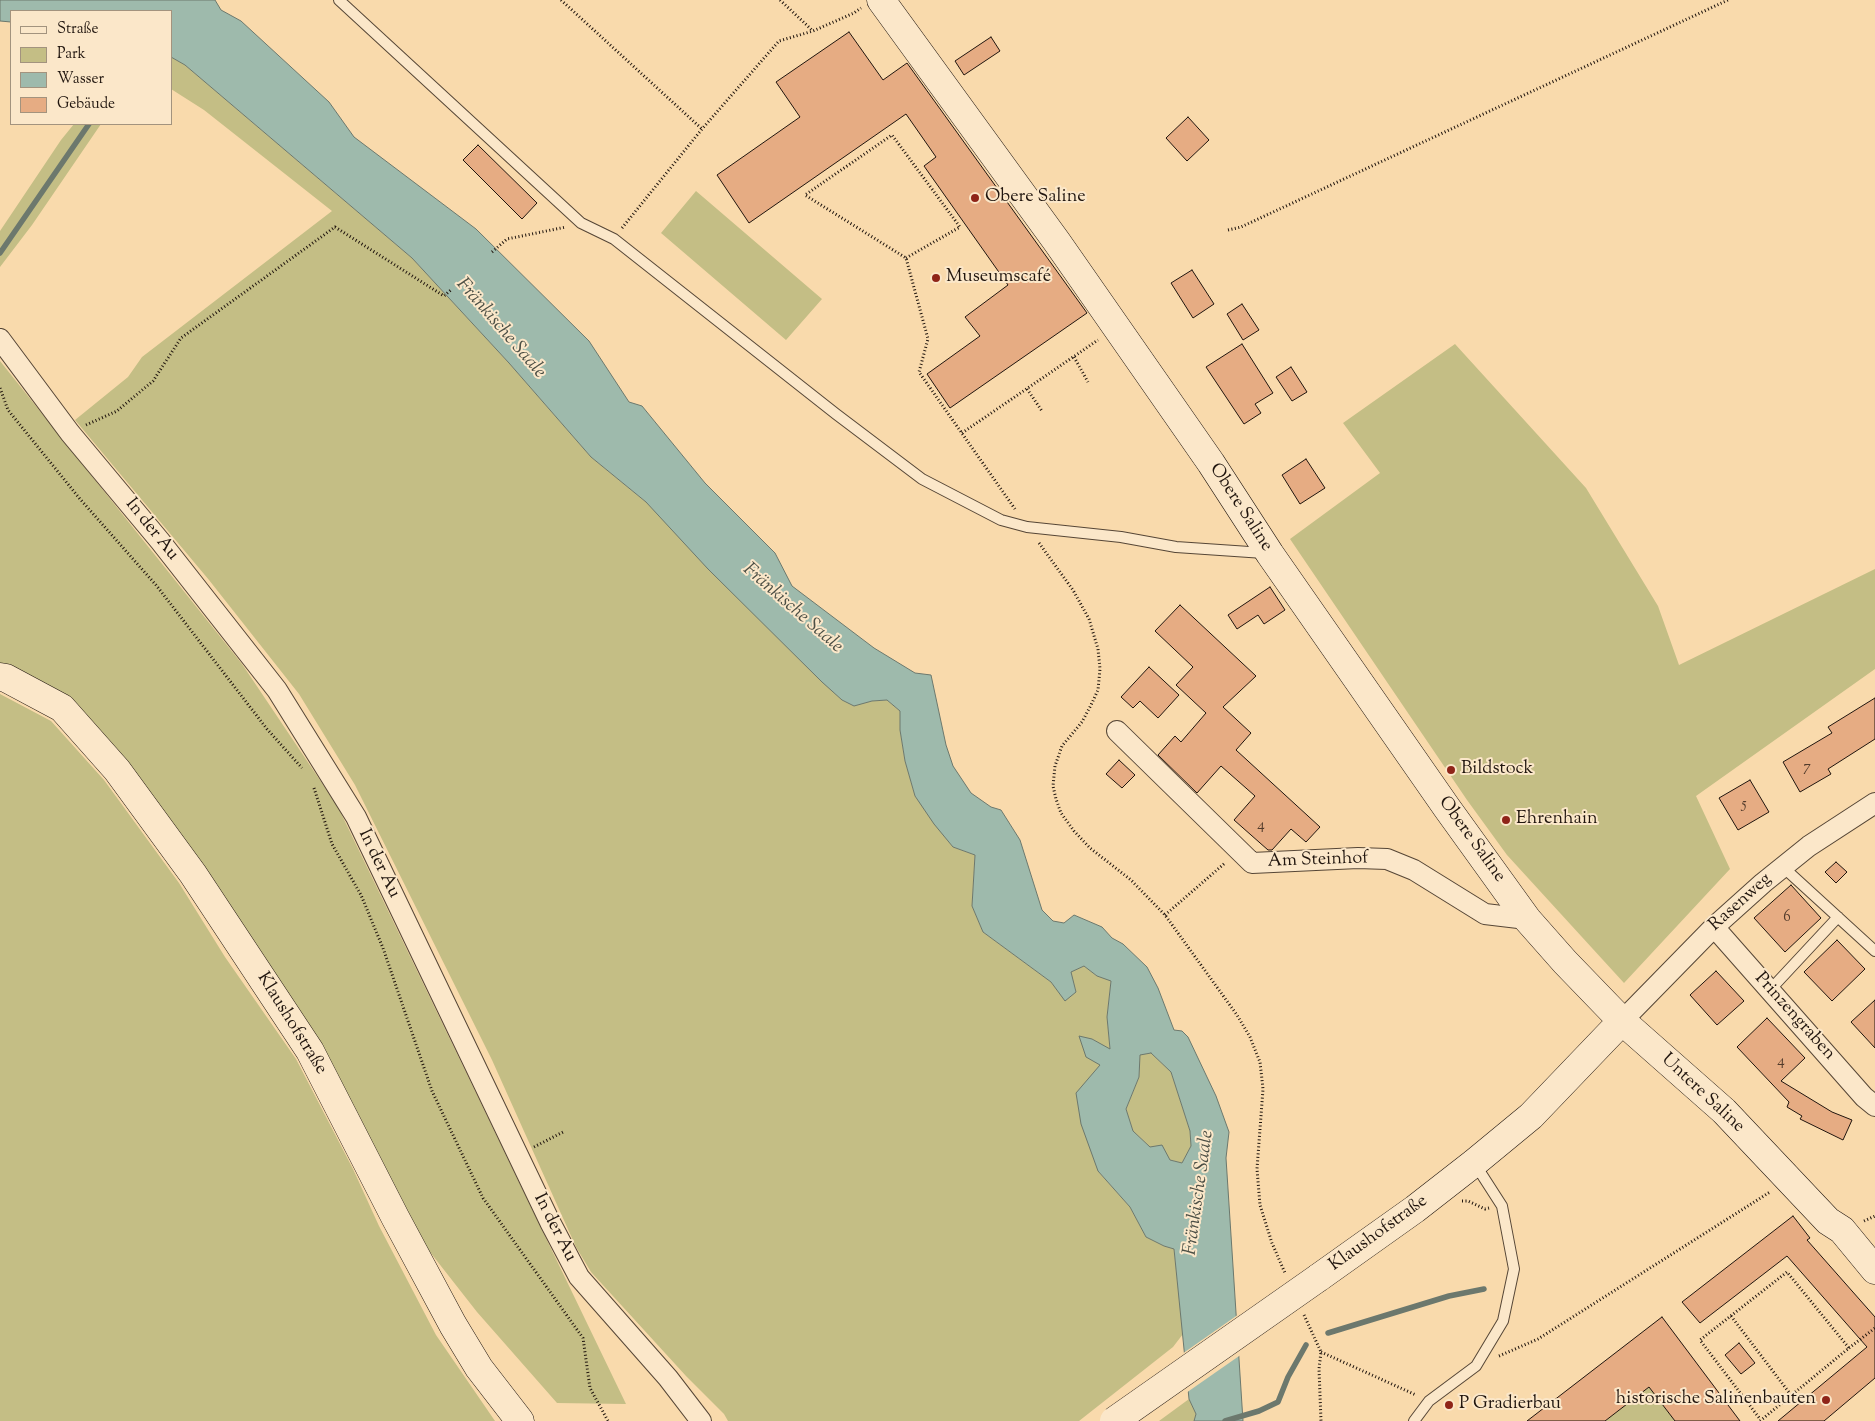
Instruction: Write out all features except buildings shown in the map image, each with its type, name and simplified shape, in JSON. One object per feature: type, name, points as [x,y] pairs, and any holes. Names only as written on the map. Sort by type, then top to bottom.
[{"type":"main road","name":"Obere Saline","points":[[874,2],[1057,242],[1211,463],[1270,554],[1447,808],[1527,919]]},
{"type":"main road","name":"Klaushofstraße","points":[[0,677],[6,678],[62,708],[117,770],[192,874],[310,1051],[453,1325],[479,1368],[520,1421]]},
{"type":"main road","name":"Untere Saline","points":[[1527,919],[1565,962],[1622,1020],[1724,1111],[1828,1221],[1842,1230],[1875,1270]]},
{"type":"main road","name":"Klaushofstraße","points":[[1114,1421],[1415,1210],[1531,1116],[1622,1020]]},
{"type":"street","name":"In der Au","points":[[0,339],[70,433],[160,541],[277,690],[356,817],[518,1156],[579,1277],[668,1378],[701,1421]]},
{"type":"street","name":"Am Steinhof","points":[[1117,731],[1252,863],[1358,858],[1387,859],[1414,870],[1485,914],[1527,919]]},
{"type":"street","name":"Rasenweg","points":[[1622,1020],[1714,927],[1783,866],[1809,846],[1875,803]]},
{"type":"street","name":"Prinzengraben","points":[[1714,927],[1864,1097],[1875,1106]]},
{"type":"lane","points":[[339,0],[581,224],[614,239],[836,414],[922,479],[1001,520],[1027,527],[1121,537],[1176,547],[1270,554]]},
{"type":"lane","points":[[1783,866],[1875,951]]},
{"type":"lane","points":[[1770,990],[1838,917]]},
{"type":"lane","points":[[1414,1421],[1428,1401],[1476,1366],[1503,1321],[1514,1269],[1502,1206],[1474,1163]]},
{"type":"path","points":[[561,0],[702,129]]},
{"type":"path","points":[[780,0],[813,31]]},
{"type":"path","points":[[1228,230],[1241,227],[1728,0]]},
{"type":"path","points":[[614,239],[702,129],[779,41],[813,31],[854,14],[874,2]]},
{"type":"path","points":[[906,258],[960,227],[892,135],[805,195],[906,258],[928,339],[919,372],[1073,590],[1089,619],[1098,649],[1100,670],[1098,690],[1082,722],[1062,746],[1055,766],[1053,786],[1056,799],[1061,813],[1074,831],[1090,848],[1131,880],[1165,915],[1237,1015],[1250,1038],[1260,1062],[1263,1089],[1257,1169],[1260,1205],[1272,1243],[1287,1277]]},
{"type":"path","points":[[492,252],[507,239],[581,224]]},
{"type":"path","points":[[70,433],[117,411],[153,380],[181,338],[335,227],[444,296],[452,289]]},
{"type":"path","points":[[962,433],[1078,354]]},
{"type":"path","points":[[1074,357],[1088,382]]},
{"type":"path","points":[[0,388],[8,410],[80,499],[156,585],[267,729],[305,773]]},
{"type":"path","points":[[1027,389],[1042,411]]},
{"type":"path","points":[[312,780],[332,844],[361,895],[383,948],[432,1091],[483,1198],[583,1338],[590,1388],[608,1421]]},
{"type":"path","points":[[1165,915],[1240,851]]},
{"type":"path","points":[[518,1156],[565,1131]]},
{"type":"path","points":[[1476,1366],[1538,1340],[1790,1179]]},
{"type":"path","points":[[1849,1348],[1788,1272],[1700,1340],[1760,1420],[1875,1328]]},
{"type":"path","points":[[1302,1311],[1321,1352],[1319,1369],[1321,1421]]},
{"type":"path","points":[[1731,1316],[1791,1395]]},
{"type":"path","points":[[1321,1352],[1428,1401]]},
{"type":"green space","points":[[172,58],[185,65],[412,258],[509,363],[591,457],[646,502],[842,700],[854,705],[887,700],[900,711],[900,730],[905,761],[915,796],[953,847],[975,855],[972,906],[983,932],[1051,982],[1065,1000],[1076,991],[1070,972],[1084,966],[1097,976],[1111,980],[1107,1017],[1110,1050],[1092,1039],[1100,1065],[1098,1171],[1130,1207],[1146,1237],[1174,1249],[1183,1334],[1173,1347],[1079,1421],[728,1421],[724,1414],[686,1376],[591,1272],[576,1247],[492,1060],[355,785],[299,694],[209,580],[75,420],[128,377],[142,357],[332,211],[204,110],[172,90]]},
{"type":"green space","points":[[73,125],[100,125],[32,225],[0,267],[0,231],[61,140]]},
{"type":"green space","points":[[696,191],[822,299],[786,340],[661,233]]},
{"type":"green space","points":[[1455,344],[1586,488],[1658,606],[1679,665],[1875,569],[1875,669],[1696,796],[1730,869],[1624,983],[1507,855],[1467,800],[1290,539],[1380,473],[1343,423]]},
{"type":"green space","points":[[0,361],[242,664],[338,807],[626,1404],[557,1403],[477,1312],[401,1215],[123,765],[0,668]]},
{"type":"green space","points":[[0,694],[51,721],[104,780],[179,883],[225,957],[296,1059],[353,1169],[379,1226],[436,1335],[495,1421],[0,1421]]},
{"type":"green space","points":[[1151,1053],[1171,1072],[1190,1131],[1191,1146],[1182,1163],[1170,1160],[1150,1147],[1133,1131],[1126,1109],[1139,1077],[1140,1054]]},
{"type":"green space","points":[[1649,1387],[1675,1421],[1605,1421]]},
{"type":"green space","points":[[1189,1399],[1196,1414],[1194,1421],[1159,1421]]},
{"type":"water","name":"Fränkische Saale","points":[[0,0],[215,0],[221,10],[241,21],[329,102],[354,137],[476,229],[589,341],[629,402],[642,406],[705,483],[775,553],[792,586],[874,648],[915,673],[931,675],[946,745],[953,766],[971,793],[991,807],[1001,810],[1020,840],[1042,910],[1053,921],[1064,923],[1074,915],[1102,927],[1112,938],[1123,944],[1147,967],[1158,988],[1174,1030],[1182,1031],[1188,1037],[1216,1096],[1229,1132],[1226,1158],[1243,1421],[1194,1421],[1196,1414],[1189,1399],[1174,1249],[1146,1237],[1130,1207],[1098,1171],[1081,1124],[1076,1093],[1100,1065],[1086,1057],[1079,1036],[1092,1039],[1110,1049],[1107,1017],[1111,981],[1097,976],[1084,966],[1071,972],[1076,992],[1065,1001],[1051,982],[983,932],[972,906],[975,855],[953,847],[915,796],[905,761],[900,730],[900,711],[887,700],[872,701],[854,706],[842,700],[708,569],[646,502],[591,457],[509,363],[412,258],[185,65],[172,58],[172,10],[10,10],[10,22],[0,21]],"holes":[[[1151,1053],[1171,1072],[1190,1131],[1191,1146],[1182,1163],[1170,1160],[1162,1145],[1150,1147],[1133,1131],[1126,1109],[1139,1077],[1140,1055]]]},
{"type":"pier","points":[[1239,1314],[1242,1354],[1186,1393],[1182,1354]]},
{"type":"waterway","points":[[0,253],[88,125]]},
{"type":"waterway","points":[[1328,1333],[1449,1296],[1484,1289]]},
{"type":"waterway","points":[[1225,1421],[1259,1411],[1278,1402],[1288,1377],[1306,1345]]},
{"type":"place","name":"Obere Saline","points":[[975,198]]},
{"type":"place","name":"Museumscafé","points":[[936,278]]},
{"type":"place","name":"Bildstock","points":[[1451,770]]},
{"type":"place","name":"Ehrenhain","points":[[1506,820]]},
{"type":"place","name":"historische Salinenbauten","points":[[1826,1400]]},
{"type":"place","name":"P Gradierbau","points":[[1449,1405]]}]
